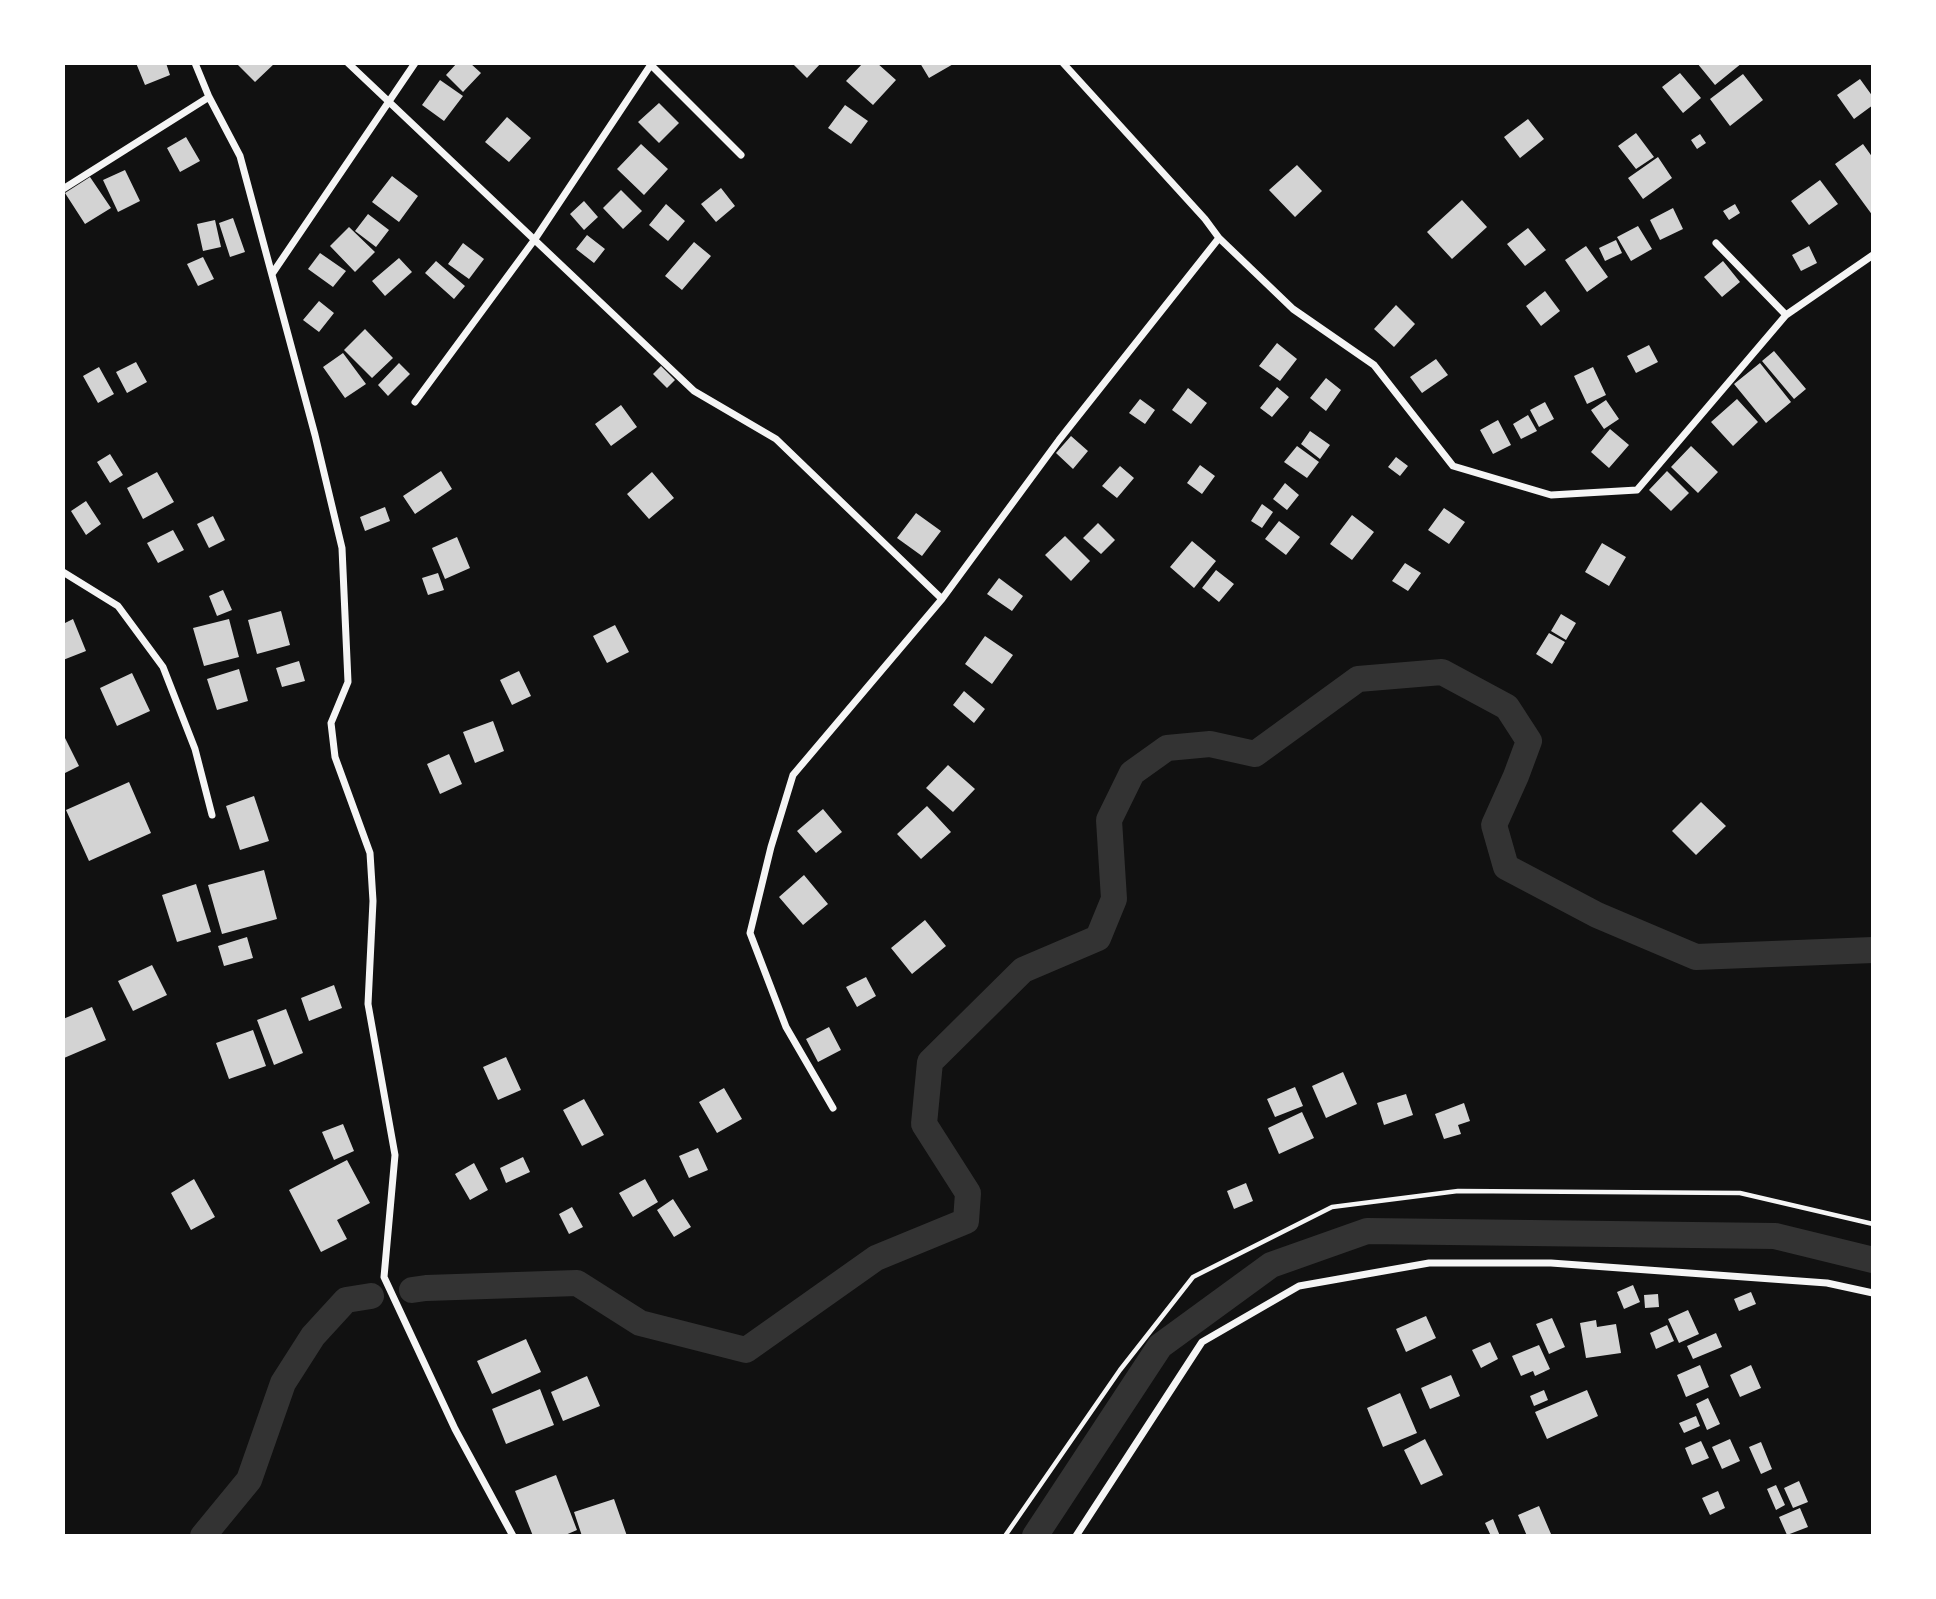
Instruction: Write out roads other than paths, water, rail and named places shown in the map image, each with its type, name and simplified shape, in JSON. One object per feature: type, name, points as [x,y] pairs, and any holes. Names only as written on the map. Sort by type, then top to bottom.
[{"type":"street","points":[[195,63],[209,97],[240,156],[315,435],[342,548],[348,682],[331,723],[335,757],[370,853],[373,901],[368,1004],[395,1155],[384,1277],[455,1429],[513,1536]]},
{"type":"street","points":[[348,63],[694,391],[776,439],[942,599]]},
{"type":"street","points":[[272,274],[415,63]]},
{"type":"street","points":[[1063,63],[1205,219],[1219,238],[1293,309],[1374,365],[1453,466],[1551,495],[1637,490],[1787,315],[1873,255]]},
{"type":"street","points":[[415,402],[535,239],[651,64],[741,155]]},
{"type":"street","points":[[63,189],[209,97]]},
{"type":"street","points":[[833,1108],[786,1027],[750,933],[771,847],[793,775],[942,599],[1059,440],[1219,238]]},
{"type":"street","points":[[1716,243],[1787,315]]},
{"type":"street","points":[[63,572],[118,606],[163,667],[195,749],[212,815]]},
{"type":"street","points":[[1076,1536],[1202,1342],[1299,1286],[1429,1263],[1551,1263],[1827,1283],[1873,1293]]},
{"type":"waterway","points":[[412,1290],[577,1283],[640,1323],[746,1350],[876,1258],[966,1221],[968,1193],[924,1124],[930,1062],[1023,970],[1098,938],[1114,899],[1109,820],[1132,773],[1167,748],[1210,744],[1255,754],[1358,679],[1442,672],[1507,707],[1529,741],[1494,825],[1506,867],[1597,915],[1696,957],[1873,950]]},
{"type":"waterway","points":[[1035,1536],[1160,1346],[1271,1265],[1367,1231],[1775,1236],[1873,1260]]},
{"type":"waterway","points":[[203,1536],[249,1480],[283,1383],[313,1336],[346,1300],[371,1296]]}]
